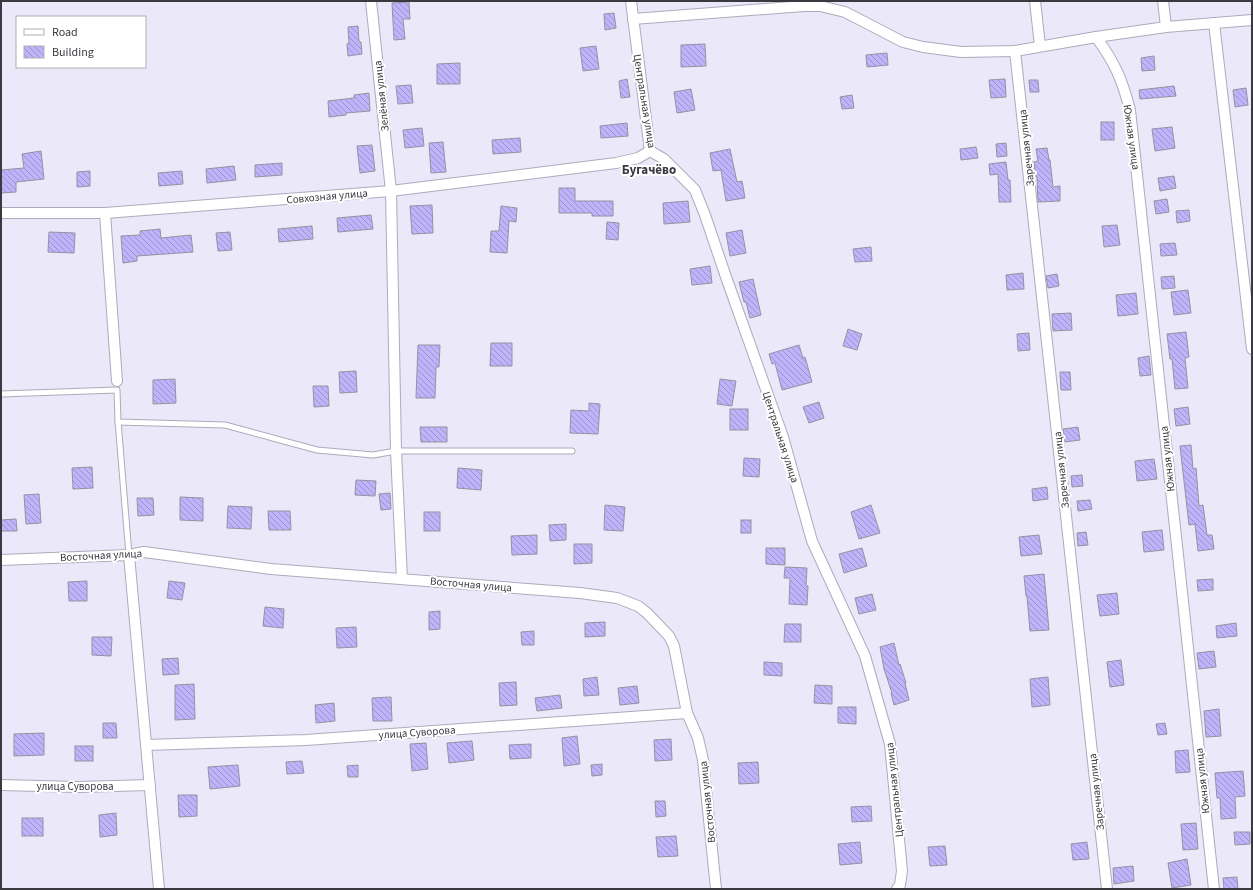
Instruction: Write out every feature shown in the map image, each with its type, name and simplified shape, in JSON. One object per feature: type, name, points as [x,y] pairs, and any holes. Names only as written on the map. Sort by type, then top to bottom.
[{"type":"street","name":"Зелёная улица","points":[[371,1],[391,191],[396,451],[402,579]]},
{"type":"street","name":"Центральная улица","points":[[631,1],[650,151],[664,159],[695,190],[706,215],[726,277],[783,437],[812,541],[865,656],[890,744],[902,871],[900,885],[897,889]]},
{"type":"street","points":[[1035,1],[1040,46]]},
{"type":"street","points":[[1163,1],[1166,28]]},
{"type":"street","points":[[633,19],[820,6],[845,12],[903,42],[923,47],[961,52],[1015,51],[1096,36],[1252,20]]},
{"type":"street","points":[[1214,24],[1252,349]]},
{"type":"street","name":"Южная улица","points":[[1096,36],[1109,54],[1119,74],[1130,110],[1214,889]]},
{"type":"street","name":"Заречная улица","points":[[1015,51],[1107,889]]},
{"type":"street","name":"Совхозная улица","points":[[1,213],[105,214],[391,191],[616,163],[638,158],[650,151]]},
{"type":"street","points":[[105,214],[117,386]]},
{"type":"street","name":"Восточная улица","points":[[1,560],[129,555],[144,552],[271,569],[580,593],[617,598],[629,602],[647,613],[669,636],[674,646],[687,713],[698,738],[703,760],[716,889]]},
{"type":"street","points":[[129,555],[159,889]]},
{"type":"street","name":"улица Суворова","points":[[146,745],[306,740],[687,713]]},
{"type":"street","name":"улица Суворова","points":[[1,785],[78,787],[150,785]]},
{"type":"lane","points":[[1,394],[117,386],[118,422],[129,555]]},
{"type":"lane","points":[[118,422],[225,425],[318,450],[373,455],[396,451],[572,451]]},
{"type":"lane","points":[[902,871],[904,889]]},
{"type":"building","points":[[409,2],[410,19],[403,19],[405,39],[394,40],[392,3]]},
{"type":"building","points":[[614,13],[616,28],[605,30],[604,14]]},
{"type":"building","points":[[358,26],[359,42],[361,42],[362,54],[348,56],[348,27]]},
{"type":"building","points":[[705,44],[706,66],[681,67],[681,45]]},
{"type":"building","points":[[596,46],[599,69],[583,71],[580,48]]},
{"type":"building","points":[[887,53],[888,65],[867,67],[866,55]]},
{"type":"building","points":[[1154,56],[1155,70],[1142,71],[1141,58]]},
{"type":"building","points":[[460,63],[460,84],[437,84],[437,64]]},
{"type":"building","points":[[627,79],[630,97],[621,98],[619,81]]},
{"type":"building","points":[[1005,79],[1006,97],[991,98],[989,80]]},
{"type":"building","points":[[1029,80],[1038,80],[1039,92],[1030,92]]},
{"type":"building","points":[[411,85],[413,103],[398,104],[396,86]]},
{"type":"building","points":[[1174,86],[1176,96],[1140,99],[1139,90]]},
{"type":"building","points":[[1246,88],[1248,105],[1235,107],[1233,90]]},
{"type":"building","points":[[691,89],[695,110],[677,113],[674,92]]},
{"type":"building","points":[[369,93],[370,111],[346,113],[346,115],[329,117],[328,101],[354,98],[354,95]]},
{"type":"building","points":[[852,95],[854,108],[842,109],[840,97]]},
{"type":"building","points":[[1101,122],[1114,122],[1114,140],[1101,140]]},
{"type":"building","points":[[627,123],[628,136],[601,138],[600,126]]},
{"type":"building","points":[[1172,127],[1175,148],[1155,151],[1152,129]]},
{"type":"building","points":[[422,128],[424,146],[405,148],[403,130]]},
{"type":"building","points":[[520,138],[521,152],[493,154],[492,140]]},
{"type":"building","points":[[443,142],[446,172],[431,173],[429,143]]},
{"type":"building","points":[[1006,143],[1007,156],[997,157],[996,144]]},
{"type":"building","points":[[372,145],[375,171],[360,173],[357,146]]},
{"type":"building","points":[[976,147],[978,158],[961,160],[960,149]]},
{"type":"building","points":[[1047,148],[1053,187],[1060,186],[1060,201],[1038,202],[1037,177],[1034,162],[1038,161],[1036,149]]},
{"type":"building","points":[[730,149],[737,182],[742,181],[745,198],[726,201],[721,170],[713,171],[710,153]]},
{"type":"building","points":[[41,151],[44,179],[16,182],[16,192],[1,193],[1,170],[24,168],[22,154]]},
{"type":"building","points":[[1006,162],[1008,180],[1010,180],[1011,202],[999,202],[998,174],[990,175],[989,164]]},
{"type":"building","points":[[282,163],[282,175],[255,177],[255,165]]},
{"type":"building","points":[[234,166],[236,180],[207,183],[206,169]]},
{"type":"building","points":[[90,171],[90,186],[77,187],[77,172]]},
{"type":"building","points":[[182,171],[183,184],[159,186],[158,173]]},
{"type":"building","points":[[1174,176],[1176,188],[1160,191],[1158,178]]},
{"type":"building","points":[[559,188],[575,188],[575,201],[613,201],[613,216],[592,216],[592,213],[559,213]]},
{"type":"building","points":[[1167,199],[1169,212],[1156,214],[1154,201]]},
{"type":"building","points":[[688,201],[690,222],[664,224],[663,203]]},
{"type":"building","points":[[432,205],[433,233],[412,234],[410,206]]},
{"type":"building","points":[[501,206],[517,208],[516,222],[509,221],[507,253],[490,252],[491,231],[499,231]]},
{"type":"building","points":[[1189,210],[1190,221],[1177,223],[1176,211]]},
{"type":"building","points":[[371,215],[373,229],[338,232],[337,218]]},
{"type":"building","points":[[607,222],[619,223],[618,240],[606,239]]},
{"type":"building","points":[[1117,225],[1120,245],[1104,247],[1102,226]]},
{"type":"building","points":[[312,226],[313,239],[279,242],[278,229]]},
{"type":"building","points":[[160,229],[161,238],[191,235],[193,252],[137,256],[137,261],[123,263],[121,236],[140,235],[140,231]]},
{"type":"building","points":[[742,230],[746,253],[730,256],[726,233]]},
{"type":"building","points":[[49,232],[75,233],[74,253],[48,252]]},
{"type":"building","points":[[230,232],[232,250],[218,251],[216,233]]},
{"type":"building","points":[[1175,243],[1177,255],[1161,256],[1160,244]]},
{"type":"building","points":[[871,247],[872,261],[855,262],[853,249]]},
{"type":"building","points":[[710,266],[712,283],[692,285],[690,269]]},
{"type":"building","points":[[1023,273],[1024,289],[1007,290],[1006,275]]},
{"type":"building","points":[[1057,274],[1059,286],[1048,288],[1046,276]]},
{"type":"building","points":[[1174,276],[1175,288],[1162,289],[1161,277]]},
{"type":"building","points":[[753,279],[761,315],[750,318],[739,282]]},
{"type":"building","points":[[1188,290],[1191,313],[1174,315],[1171,292]]},
{"type":"building","points":[[1136,293],[1138,314],[1118,316],[1116,295]]},
{"type":"building","points":[[1071,313],[1072,330],[1053,331],[1052,314]]},
{"type":"building","points":[[848,329],[862,334],[857,350],[843,346]]},
{"type":"building","points":[[1186,332],[1189,357],[1185,358],[1188,388],[1175,389],[1172,359],[1170,359],[1167,334]]},
{"type":"building","points":[[1029,333],[1030,350],[1018,351],[1017,334]]},
{"type":"building","points":[[491,343],[512,343],[512,366],[490,366]]},
{"type":"building","points":[[418,345],[440,345],[439,367],[436,367],[435,398],[416,398]]},
{"type":"building","points":[[799,345],[803,358],[805,357],[812,382],[782,390],[775,363],[772,364],[769,354]]},
{"type":"building","points":[[1149,356],[1151,375],[1140,376],[1138,358]]},
{"type":"building","points":[[356,371],[357,392],[340,393],[339,372]]},
{"type":"building","points":[[1060,372],[1070,372],[1071,390],[1061,390]]},
{"type":"building","points":[[175,379],[176,403],[153,404],[153,380]]},
{"type":"building","points":[[720,379],[736,381],[732,406],[717,404]]},
{"type":"building","points":[[313,386],[328,386],[329,406],[314,407]]},
{"type":"building","points":[[819,402],[824,418],[809,423],[803,407]]},
{"type":"building","points":[[589,403],[600,404],[598,434],[570,433],[571,410],[589,411]]},
{"type":"building","points":[[1188,407],[1190,424],[1176,426],[1174,409]]},
{"type":"building","points":[[730,409],[748,409],[748,430],[730,430]]},
{"type":"building","points":[[420,427],[447,427],[447,442],[421,442]]},
{"type":"building","points":[[1078,427],[1080,440],[1065,442],[1063,429]]},
{"type":"building","points":[[1191,445],[1193,469],[1196,468],[1199,506],[1203,505],[1207,535],[1212,535],[1214,549],[1198,551],[1195,524],[1189,525],[1180,446]]},
{"type":"building","points":[[744,458],[760,459],[759,477],[743,476]]},
{"type":"building","points":[[1154,459],[1157,479],[1137,481],[1135,461]]},
{"type":"building","points":[[92,467],[93,488],[73,489],[72,468]]},
{"type":"building","points":[[458,468],[482,470],[481,490],[457,488]]},
{"type":"building","points":[[1082,475],[1083,486],[1072,487],[1071,476]]},
{"type":"building","points":[[356,480],[376,481],[375,496],[355,495]]},
{"type":"building","points":[[1047,487],[1048,499],[1033,501],[1032,489]]},
{"type":"building","points":[[390,493],[391,509],[381,510],[379,494]]},
{"type":"building","points":[[39,494],[41,523],[26,524],[24,495]]},
{"type":"building","points":[[180,497],[203,498],[203,521],[180,520]]},
{"type":"building","points":[[137,498],[153,498],[154,515],[138,516]]},
{"type":"building","points":[[1090,500],[1092,509],[1078,511],[1077,501]]},
{"type":"building","points":[[605,505],[625,507],[623,531],[604,530]]},
{"type":"building","points":[[871,505],[880,533],[859,539],[851,512]]},
{"type":"building","points":[[228,506],[252,507],[251,529],[227,528]]},
{"type":"building","points":[[268,511],[290,511],[291,530],[269,530]]},
{"type":"building","points":[[424,512],[440,512],[440,531],[424,531]]},
{"type":"building","points":[[16,519],[17,531],[1,531],[1,520]]},
{"type":"building","points":[[741,520],[751,520],[751,533],[741,533]]},
{"type":"building","points":[[566,524],[566,540],[550,541],[549,525]]},
{"type":"building","points":[[1162,530],[1164,550],[1144,552],[1142,532]]},
{"type":"building","points":[[1086,532],[1088,545],[1078,546],[1077,533]]},
{"type":"building","points":[[537,535],[537,554],[512,555],[511,536]]},
{"type":"building","points":[[1039,535],[1042,554],[1021,556],[1019,537]]},
{"type":"building","points":[[574,544],[592,544],[592,563],[574,564]]},
{"type":"building","points":[[766,548],[785,548],[785,565],[766,564]]},
{"type":"building","points":[[862,548],[867,566],[844,573],[839,554]]},
{"type":"building","points":[[785,567],[807,568],[807,605],[789,604],[790,578],[784,578]]},
{"type":"building","points":[[1044,574],[1049,630],[1030,631],[1024,576]]},
{"type":"building","points":[[1213,579],[1213,590],[1198,591],[1197,580]]},
{"type":"building","points":[[87,581],[87,601],[69,601],[68,582]]},
{"type":"building","points":[[169,581],[185,583],[182,600],[167,598]]},
{"type":"building","points":[[1117,593],[1119,614],[1100,616],[1097,595]]},
{"type":"building","points":[[872,594],[876,610],[859,614],[855,598]]},
{"type":"building","points":[[265,607],[284,609],[283,628],[263,626]]},
{"type":"building","points":[[440,611],[440,629],[429,630],[429,612]]},
{"type":"building","points":[[605,622],[605,636],[585,637],[585,623]]},
{"type":"building","points":[[1236,623],[1237,636],[1217,638],[1216,626]]},
{"type":"building","points":[[785,624],[801,624],[801,642],[784,642]]},
{"type":"building","points":[[356,627],[357,647],[337,648],[336,628]]},
{"type":"building","points":[[534,631],[534,645],[522,645],[521,632]]},
{"type":"building","points":[[92,637],[112,637],[111,656],[92,655]]},
{"type":"building","points":[[894,643],[899,665],[900,664],[906,683],[909,700],[894,705],[892,693],[884,669],[880,647]]},
{"type":"building","points":[[1214,651],[1216,667],[1199,669],[1197,653]]},
{"type":"building","points":[[178,658],[179,674],[163,675],[162,659]]},
{"type":"building","points":[[1121,660],[1124,685],[1110,687],[1107,662]]},
{"type":"building","points":[[764,662],[782,663],[782,676],[764,675]]},
{"type":"building","points":[[597,677],[599,695],[584,696],[583,679]]},
{"type":"building","points":[[1048,677],[1050,705],[1032,707],[1030,679]]},
{"type":"building","points":[[516,682],[517,705],[500,706],[499,683]]},
{"type":"building","points":[[194,684],[195,719],[175,720],[175,685]]},
{"type":"building","points":[[815,685],[832,686],[832,704],[814,703]]},
{"type":"building","points":[[637,686],[639,703],[620,705],[618,688]]},
{"type":"building","points":[[560,695],[562,708],[537,711],[535,698]]},
{"type":"building","points":[[391,697],[392,721],[373,721],[372,698]]},
{"type":"building","points":[[334,703],[335,721],[316,723],[315,705]]},
{"type":"building","points":[[838,707],[856,707],[856,724],[838,723]]},
{"type":"building","points":[[1219,709],[1221,736],[1206,737],[1204,711]]},
{"type":"building","points":[[103,723],[116,723],[117,738],[103,738]]},
{"type":"building","points":[[1165,723],[1167,734],[1158,735],[1156,724]]},
{"type":"building","points":[[44,733],[44,755],[14,756],[14,734]]},
{"type":"building","points":[[577,736],[580,764],[564,766],[562,738]]},
{"type":"building","points":[[671,739],[672,760],[655,761],[654,740]]},
{"type":"building","points":[[472,741],[474,760],[449,763],[447,743]]},
{"type":"building","points":[[426,743],[428,769],[412,771],[410,744]]},
{"type":"building","points":[[531,744],[531,758],[510,759],[509,745]]},
{"type":"building","points":[[75,746],[93,746],[93,761],[75,761]]},
{"type":"building","points":[[1188,750],[1190,772],[1176,773],[1175,751]]},
{"type":"building","points":[[302,761],[304,773],[287,774],[286,762]]},
{"type":"building","points":[[758,762],[759,783],[739,784],[738,763]]},
{"type":"building","points":[[602,764],[602,775],[592,776],[591,765]]},
{"type":"building","points":[[238,765],[240,786],[210,789],[208,767]]},
{"type":"building","points":[[358,765],[358,777],[348,777],[347,766]]},
{"type":"building","points":[[1243,771],[1245,796],[1235,797],[1236,818],[1221,819],[1220,798],[1217,798],[1215,773]]},
{"type":"building","points":[[178,795],[197,795],[197,816],[179,817]]},
{"type":"building","points":[[655,801],[665,801],[666,816],[656,817]]},
{"type":"building","points":[[871,806],[872,821],[852,822],[851,807]]},
{"type":"building","points":[[116,813],[117,835],[100,837],[99,815]]},
{"type":"building","points":[[22,818],[43,818],[43,836],[22,836]]},
{"type":"building","points":[[1196,823],[1198,849],[1183,850],[1181,824]]},
{"type":"building","points":[[1234,832],[1250,832],[1250,844],[1235,845]]},
{"type":"building","points":[[676,836],[678,856],[658,857],[656,837]]},
{"type":"building","points":[[860,842],[862,863],[840,865],[838,844]]},
{"type":"building","points":[[1087,842],[1089,859],[1073,860],[1071,844]]},
{"type":"building","points":[[945,846],[947,865],[930,866],[928,847]]},
{"type":"building","points":[[1187,859],[1191,885],[1172,888],[1168,863]]},
{"type":"building","points":[[1133,866],[1134,881],[1114,884],[1113,868]]},
{"type":"building","points":[[1237,877],[1238,889],[1224,889],[1223,878]]},
{"type":"district","name":"Бугачёво","points":[[649,169]]}]
